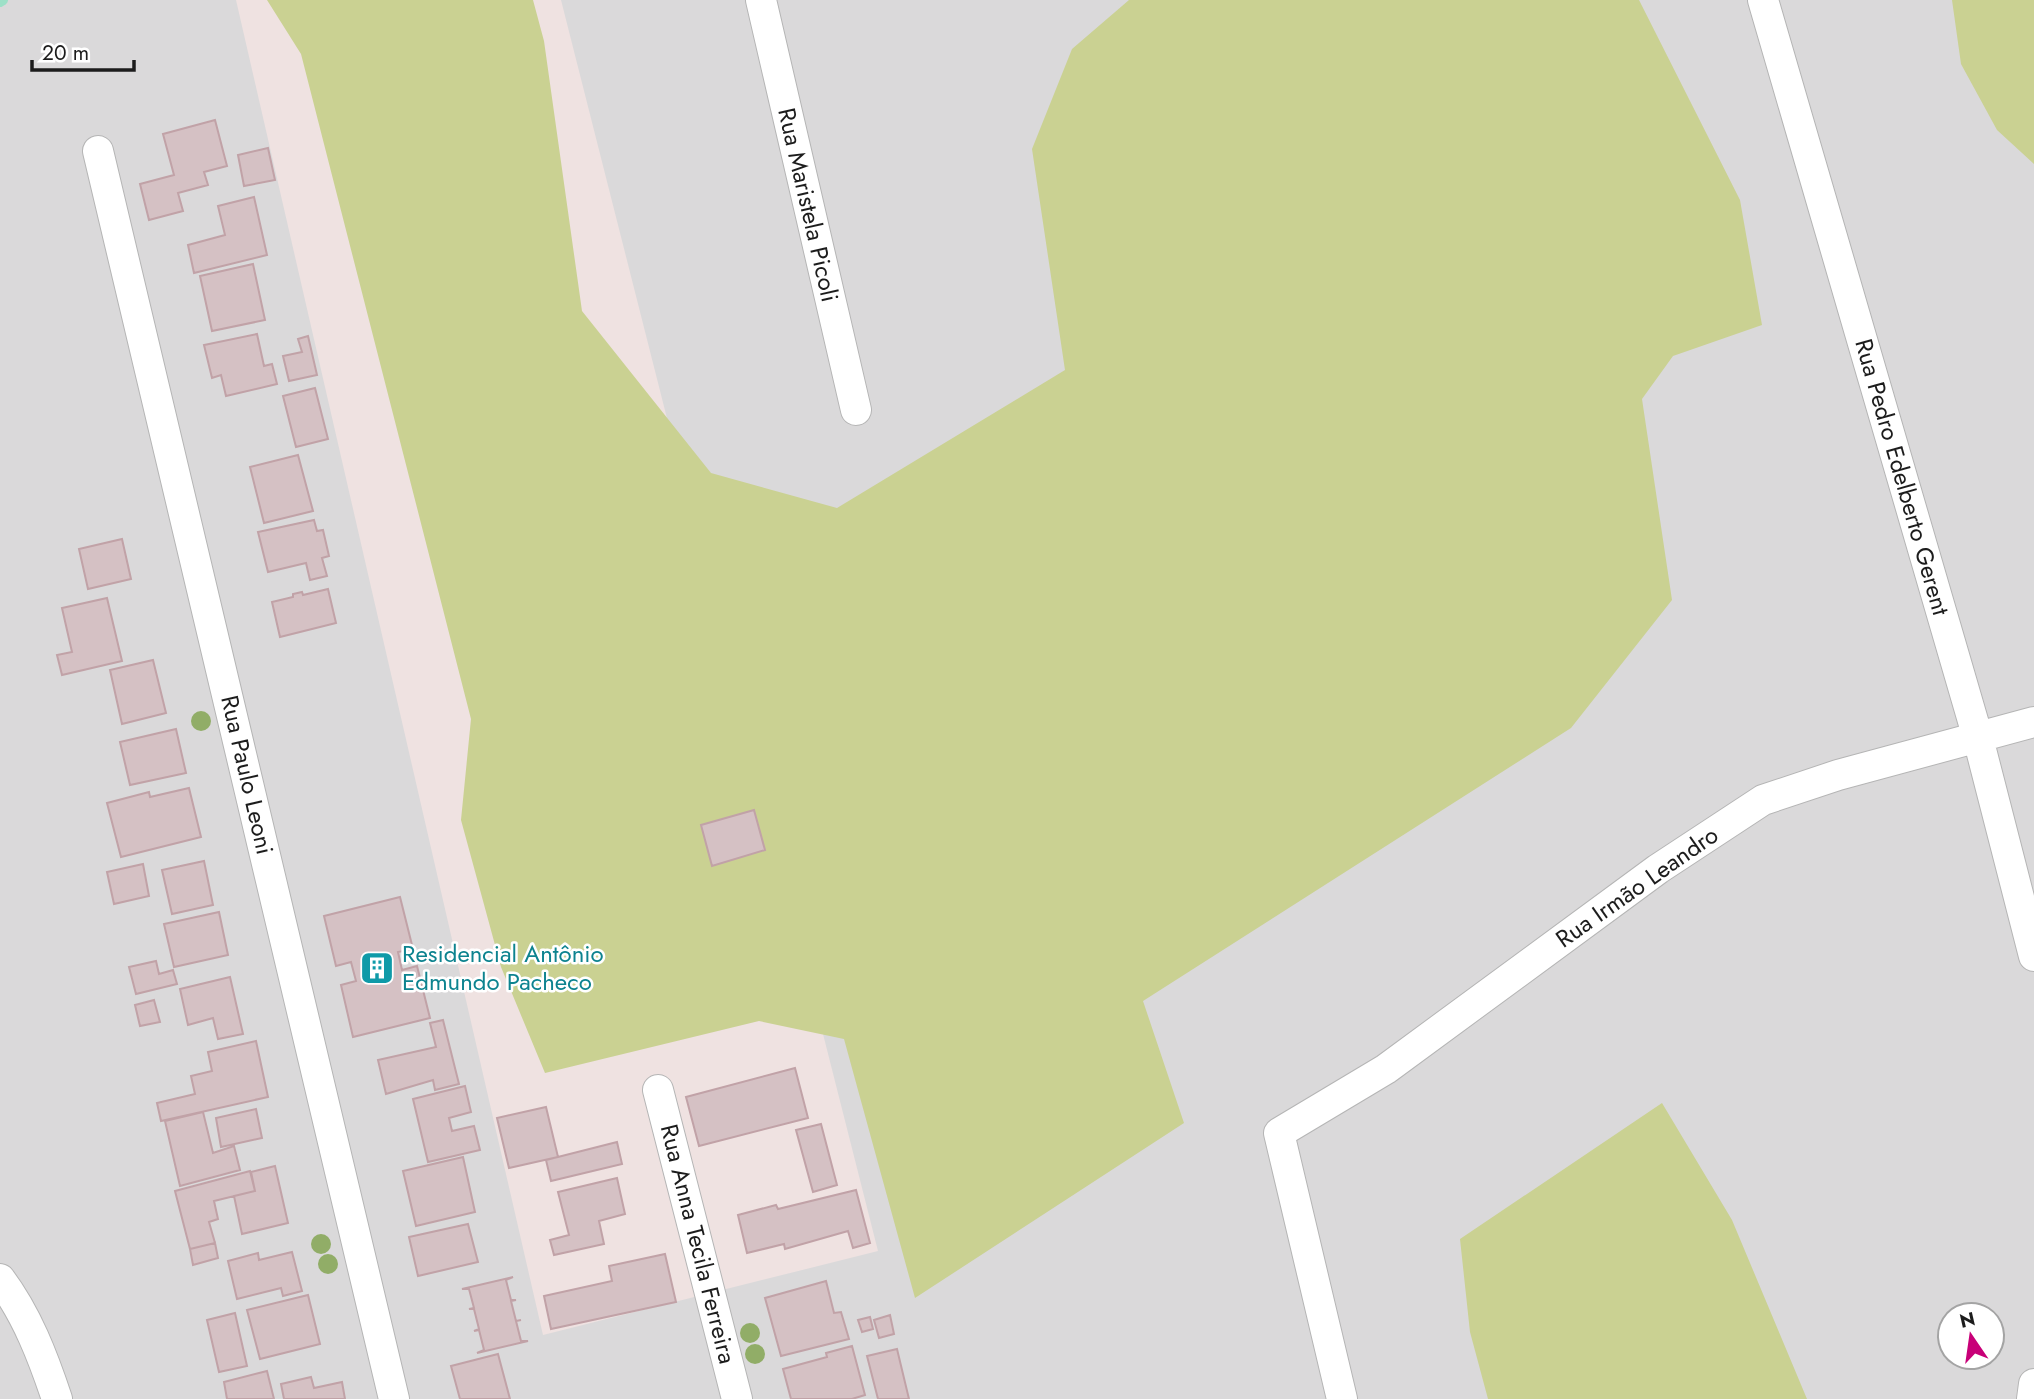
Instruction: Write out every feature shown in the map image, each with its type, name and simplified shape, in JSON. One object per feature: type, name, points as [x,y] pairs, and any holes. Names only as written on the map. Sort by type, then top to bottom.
[{"type":"street","name":"Rua Maristela Picoli","points":[[761,0],[856,410]]},
{"type":"street","name":"Rua Pedro Edelberto Gerent","points":[[1763,0],[1978,738],[2034,956]]},
{"type":"street","name":"Rua Paulo Leoni","points":[[99,150],[394,1399]]},
{"type":"street","name":"Rua Irmão Leandro","points":[[1342,1399],[1279,1133],[1387,1069],[1658,869],[1763,800],[1838,775],[2034,722]]},
{"type":"street","name":"Rua Anna Tecila Ferreira","points":[[658,1090],[737,1399]]},
{"type":"street","points":[[0,1279],[13,1296],[42,1355],[57,1399]]},
{"type":"street","points":[[2032,1399],[2034,1384]]},
{"type":"shaded area","points":[[0,0],[236,0],[543,1335],[878,1251],[561,0],[2034,0],[2034,1399],[0,1399]]},
{"type":"green space","points":[[267,0],[533,0],[544,41],[582,311],[711,473],[837,508],[1065,370],[1032,149],[1072,49],[1129,0],[1639,0],[1740,200],[1762,325],[1673,356],[1642,399],[1672,600],[1571,728],[1143,1001],[1184,1123],[915,1298],[844,1039],[759,1021],[545,1073],[501,967],[461,820],[471,719],[301,54]]},
{"type":"green space","points":[[1952,0],[2034,0],[2034,164],[1997,130],[1961,64]]},
{"type":"green space","points":[[1662,1103],[1732,1220],[1807,1399],[1488,1399],[1470,1332],[1460,1239]]},
{"type":"building","points":[[215,120],[227,166],[204,172],[208,185],[178,193],[183,211],[149,220],[140,184],[174,175],[163,134]]},
{"type":"building","points":[[268,148],[275,180],[244,186],[238,155]]},
{"type":"building","points":[[254,197],[267,255],[194,273],[188,245],[225,235],[218,206]]},
{"type":"building","points":[[253,264],[265,320],[212,331],[200,276]]},
{"type":"building","points":[[257,334],[264,366],[272,364],[277,384],[226,396],[221,375],[212,378],[204,345]]},
{"type":"building","points":[[308,336],[317,375],[289,381],[283,356],[302,352],[298,339]]},
{"type":"building","points":[[315,388],[328,439],[296,447],[283,396]]},
{"type":"building","points":[[298,455],[313,511],[264,523],[250,467]]},
{"type":"building","points":[[314,520],[317,531],[323,530],[329,556],[322,558],[327,576],[310,580],[306,563],[268,572],[258,532]]},
{"type":"building","points":[[122,539],[131,579],[88,589],[79,549]]},
{"type":"building","points":[[328,589],[336,623],[280,637],[272,602],[293,597],[293,594],[302,592],[303,595]]},
{"type":"building","points":[[107,598],[122,661],[62,675],[57,655],[72,652],[62,608]]},
{"type":"building","points":[[153,660],[166,713],[122,724],[110,670]]},
{"type":"building","points":[[176,729],[186,773],[130,785],[120,742]]},
{"type":"building","points":[[189,788],[201,837],[121,857],[107,803],[149,792],[150,797]]},
{"type":"building","points":[[754,810],[765,850],[712,866],[701,825]]},
{"type":"building","points":[[204,861],[213,905],[172,914],[162,870]]},
{"type":"building","points":[[143,864],[149,896],[114,904],[107,872]]},
{"type":"building","name":"Residencial Antônio Edmundo Pacheco","points":[[400,897],[413,949],[398,952],[402,970],[417,966],[430,1018],[353,1037],[341,985],[356,981],[351,962],[336,966],[324,916]]},
{"type":"building","points":[[219,912],[228,955],[174,967],[164,924]]},
{"type":"building","points":[[156,961],[159,974],[173,970],[177,984],[136,994],[129,967]]},
{"type":"building","points":[[230,977],[243,1034],[218,1039],[213,1018],[188,1025],[180,989]]},
{"type":"building","points":[[154,1000],[160,1022],[140,1026],[135,1005]]},
{"type":"building","points":[[443,1020],[459,1084],[435,1090],[433,1080],[386,1094],[378,1060],[436,1047],[430,1023]]},
{"type":"building","points":[[256,1041],[268,1097],[161,1121],[157,1103],[195,1094],[191,1076],[212,1071],[208,1052]]},
{"type":"building","points":[[795,1068],[808,1118],[699,1146],[686,1097]]},
{"type":"building","points":[[465,1086],[471,1112],[449,1118],[452,1131],[474,1126],[480,1150],[428,1162],[413,1099]]},
{"type":"building","points":[[546,1107],[558,1157],[509,1168],[497,1118]]},
{"type":"building","points":[[256,1109],[262,1138],[221,1147],[216,1118]]},
{"type":"building","points":[[203,1112],[213,1153],[234,1146],[240,1170],[180,1186],[165,1121]]},
{"type":"building","points":[[821,1124],[837,1185],[813,1192],[796,1130]]},
{"type":"building","points":[[617,1142],[622,1164],[551,1181],[546,1160]]},
{"type":"building","points":[[463,1157],[475,1212],[416,1226],[403,1171]]},
{"type":"building","points":[[275,1166],[288,1223],[242,1234],[234,1196],[255,1191],[251,1172]]},
{"type":"building","points":[[250,1171],[255,1191],[214,1201],[218,1219],[209,1222],[215,1243],[190,1249],[175,1191]]},
{"type":"building","points":[[617,1178],[625,1214],[599,1221],[604,1244],[554,1255],[550,1240],[569,1235],[558,1192]]},
{"type":"building","points":[[856,1190],[870,1243],[853,1248],[848,1231],[785,1249],[784,1244],[747,1253],[738,1215],[776,1205],[778,1209]]},
{"type":"building","points":[[468,1224],[478,1262],[418,1276],[409,1237]]},
{"type":"building","points":[[215,1243],[218,1258],[193,1265],[190,1249]]},
{"type":"building","points":[[292,1252],[302,1291],[283,1296],[281,1288],[237,1299],[228,1261],[258,1253],[259,1260]]},
{"type":"building","points":[[665,1254],[676,1302],[551,1329],[544,1296],[612,1281],[609,1266]]},
{"type":"building","points":[[513,1277],[506,1280],[511,1300],[516,1300],[511,1301],[521,1341],[528,1341],[477,1353],[484,1350],[479,1330],[474,1331],[479,1329],[474,1309],[469,1309],[474,1308],[469,1289],[462,1289]]},
{"type":"building","points":[[826,1281],[834,1313],[841,1312],[849,1339],[781,1356],[765,1298]]},
{"type":"building","points":[[308,1295],[320,1344],[260,1359],[247,1310]]},
{"type":"building","points":[[235,1313],[247,1366],[219,1372],[207,1320]]},
{"type":"building","points":[[890,1315],[894,1334],[879,1338],[874,1320]]},
{"type":"building","points":[[870,1317],[873,1329],[862,1332],[858,1320]]},
{"type":"building","points":[[852,1346],[865,1395],[852,1399],[791,1399],[783,1369],[827,1357],[826,1353]]},
{"type":"building","points":[[897,1349],[909,1399],[878,1399],[867,1356]]},
{"type":"building","points":[[498,1354],[510,1399],[460,1399],[451,1366]]},
{"type":"building","points":[[267,1371],[274,1399],[227,1399],[224,1382]]},
{"type":"building","points":[[311,1377],[314,1388],[342,1382],[345,1399],[284,1399],[281,1384]]},
{"type":"place","name":"Residencial Antônio Edmundo Pacheco","points":[[377,968]]}]
